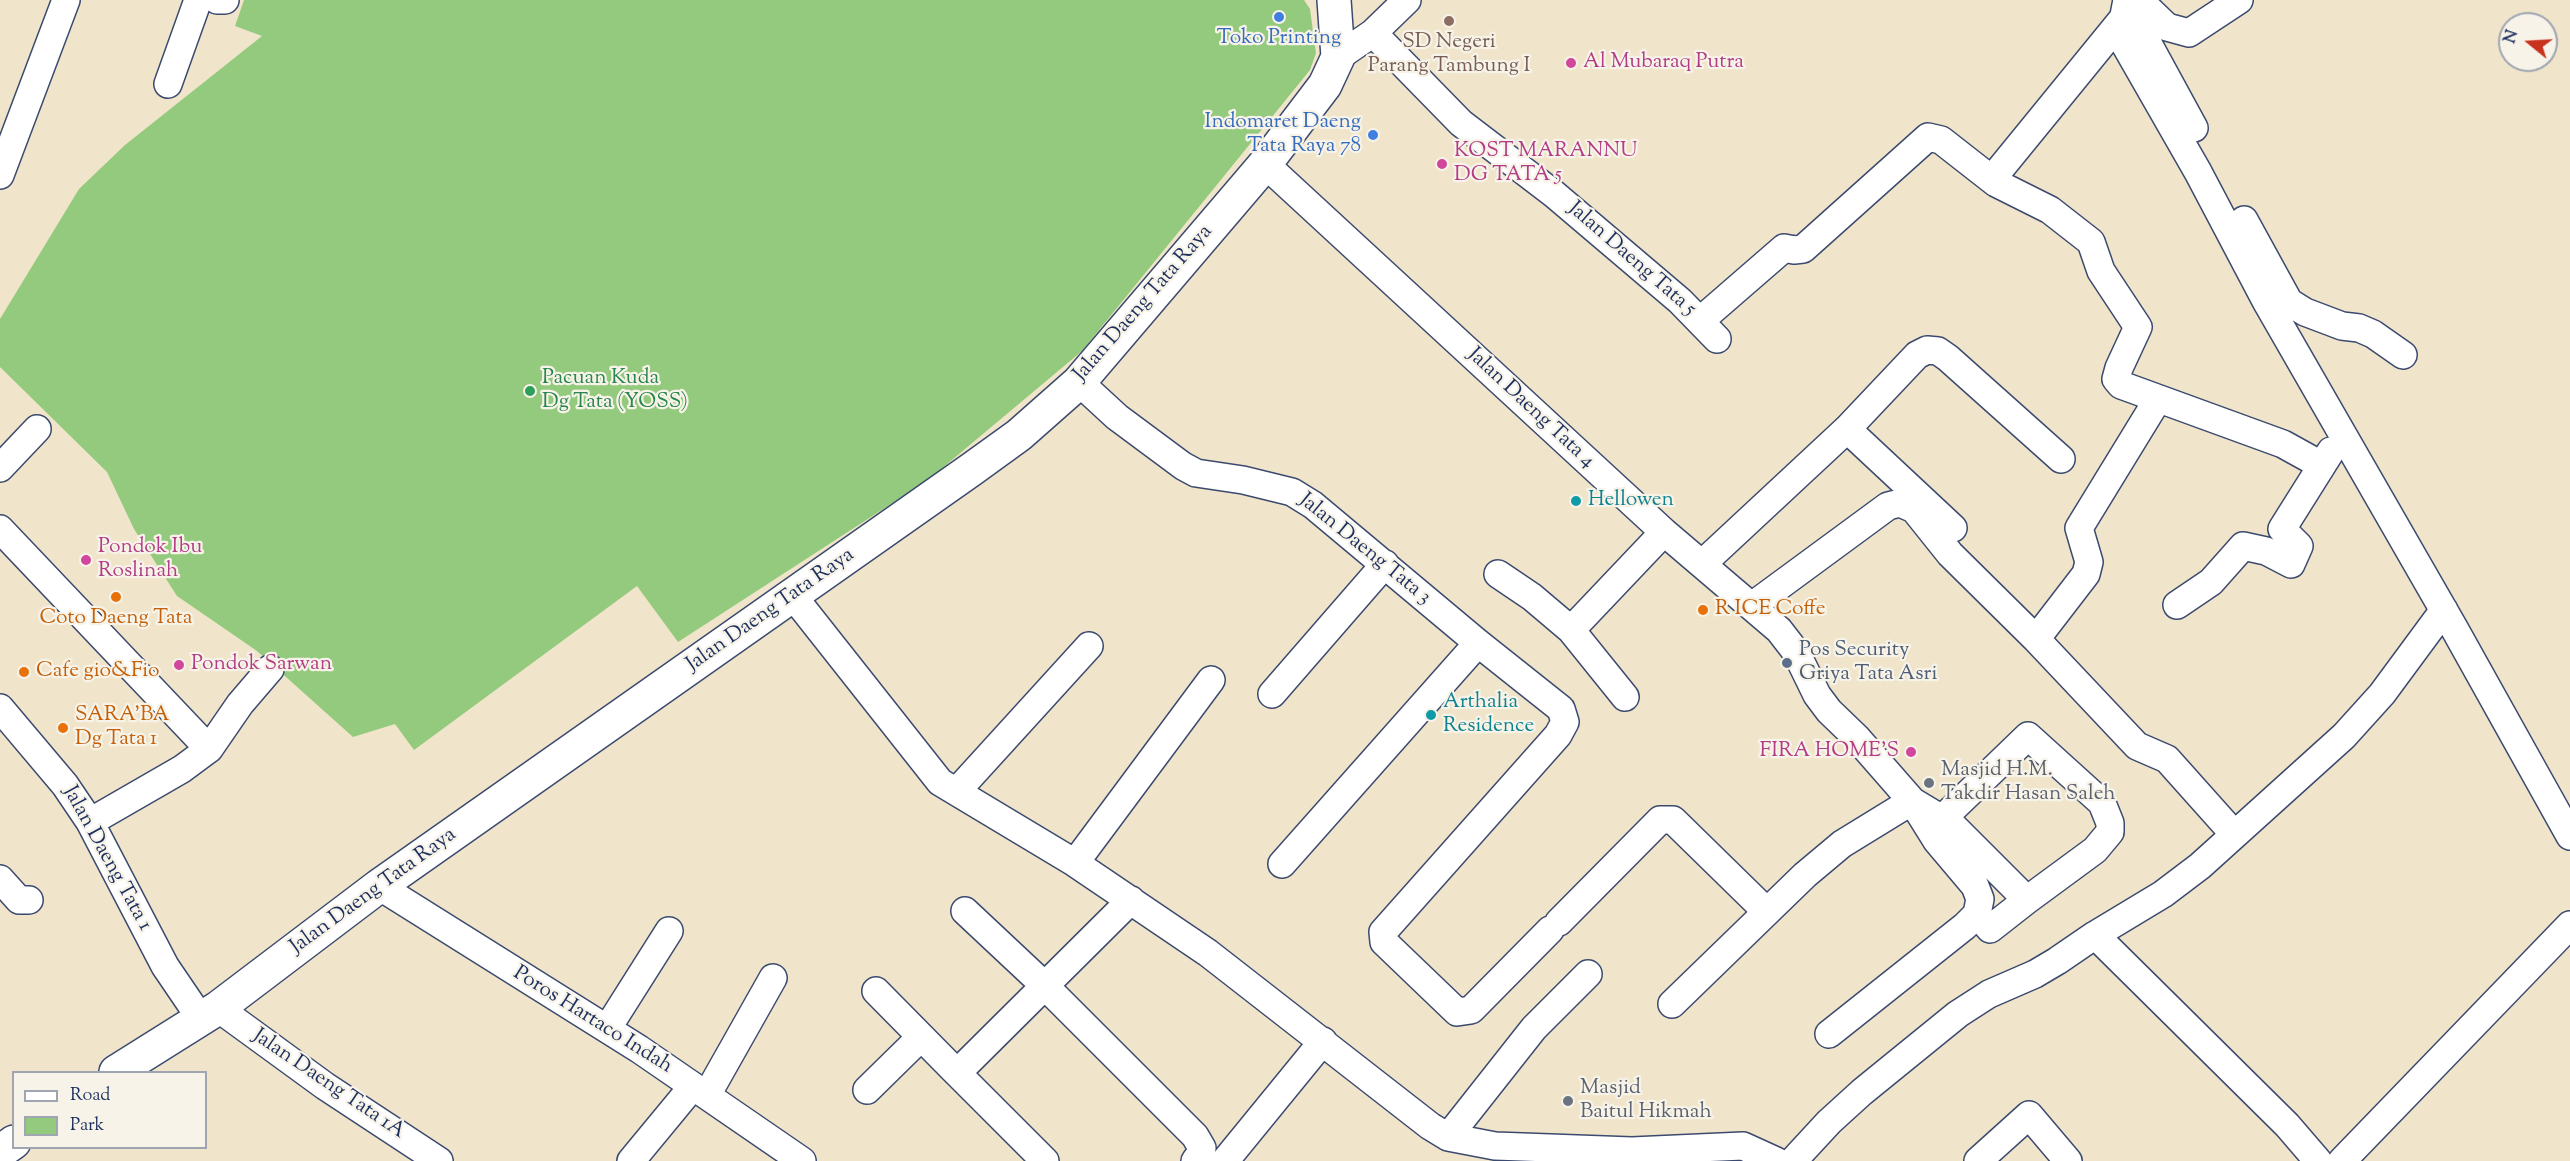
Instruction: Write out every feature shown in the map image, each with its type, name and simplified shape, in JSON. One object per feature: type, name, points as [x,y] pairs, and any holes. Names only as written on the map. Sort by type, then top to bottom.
[{"type":"main road","points":[[1334,0],[1338,57]]},
{"type":"main road","name":"Jalan Daeng Tata Raya","points":[[118,1071],[210,1013],[379,886],[1019,435],[1079,382],[1265,164],[1325,85],[1338,57]]},
{"type":"street","points":[[0,175],[66,0]]},
{"type":"street","points":[[168,84],[215,0]]},
{"type":"street","points":[[1338,57],[1373,33],[1407,0]]},
{"type":"street","points":[[2130,5],[2167,27],[2189,33],[2239,0]]},
{"type":"street","points":[[2130,5],[1992,179],[2050,210],[2091,242],[2101,271],[2138,327],[2119,368],[2116,379],[2121,385],[2283,444],[2321,465]]},
{"type":"street","points":[[2130,5],[2289,302],[2305,312],[2373,334],[2403,355]]},
{"type":"street","points":[[2130,5],[2121,31],[2123,41],[2198,172],[2266,301],[2444,610],[2570,836]]},
{"type":"street","name":"Jalan Daeng Tata 5","points":[[1373,33],[1461,123],[1554,194],[1709,329],[1784,248],[1803,249],[1928,136],[1941,140],[1992,179]]},
{"type":"street","name":"Jalan Daeng Tata 4","points":[[1265,164],[1664,532],[1779,630],[1796,652],[1817,695],[1829,711],[1856,737],[1912,801]]},
{"type":"street","points":[[1702,564],[1847,429],[1917,355],[1927,350],[1938,351],[2061,459]]},
{"type":"street","name":"Jalan Daeng Tata 3","points":[[1079,382],[1117,417],[1183,466],[1196,473],[1252,482],[1292,492],[1313,505],[1561,709],[1565,722],[1558,735],[1383,932],[1384,942],[1457,1012],[1471,1010],[1660,820],[1673,820],[1766,911]]},
{"type":"street","points":[[2036,639],[2086,574],[2089,562],[2079,528],[2158,399]]},
{"type":"street","points":[[0,468],[38,429]]},
{"type":"street","points":[[1847,429],[1953,528]]},
{"type":"street","points":[[2177,604],[2211,582],[2243,546],[2266,551],[2291,564],[2298,546],[2282,529],[2342,435]]},
{"type":"street","points":[[1752,606],[1888,506],[1900,503],[1914,509],[1950,554],[2036,639],[2137,746],[2167,759],[2234,834]]},
{"type":"street","points":[[0,529],[209,749]]},
{"type":"street","points":[[1571,630],[1664,532]]},
{"type":"street","points":[[1272,694],[1385,564]]},
{"type":"street","points":[[1498,574],[1532,597],[1571,630],[1625,697]]},
{"type":"street","points":[[793,596],[928,770],[940,782],[1075,863],[1208,953],[1422,1120],[1448,1137],[1491,1153],[1632,1151],[1743,1146],[1776,1161]]},
{"type":"street","points":[[1793,1161],[1829,1122],[1862,1092],[1958,1014],[1989,994],[2035,974],[2163,894],[2200,866],[2344,736],[2382,694],[2444,610]]},
{"type":"street","points":[[1282,864],[1478,643]]},
{"type":"street","points":[[957,791],[1089,646]]},
{"type":"street","points":[[90,822],[182,769],[209,749],[240,704],[270,669]]},
{"type":"street","points":[[1075,863],[1211,680]]},
{"type":"street","name":"Jalan Daeng Tata 1","points":[[0,708],[65,785],[90,822],[165,966],[210,1013]]},
{"type":"street","points":[[1942,819],[2028,736],[2102,803],[2110,823],[2110,832],[2104,842],[1990,929],[1977,914]]},
{"type":"street","points":[[1912,801],[1952,825],[2027,900]]},
{"type":"street","points":[[1672,1004],[1766,911],[1842,844],[1912,801]]},
{"type":"street","points":[[1829,1034],[1977,914],[1980,898],[1975,886],[1937,841],[1912,801]]},
{"type":"street","points":[[0,879],[19,900],[29,900]]},
{"type":"street","name":"Poros Hartaco Indah","points":[[379,886],[608,1029],[700,1090],[796,1159]]},
{"type":"street","points":[[957,1073],[1131,900]]},
{"type":"street","points":[[965,911],[1045,986],[1196,1136],[1202,1148],[1195,1161]]},
{"type":"street","points":[[2342,1161],[2570,925]]},
{"type":"street","points":[[608,1029],[669,931]]},
{"type":"street","points":[[2095,935],[2287,1125],[2318,1161]]},
{"type":"street","points":[[1448,1137],[1534,1028],[1588,974]]},
{"type":"street","points":[[631,1161],[700,1090],[773,978]]},
{"type":"street","points":[[876,991],[1045,1161]]},
{"type":"street","name":"Jalan Daeng Tata 1A","points":[[210,1013],[439,1161]]},
{"type":"street","points":[[867,1090],[921,1037]]},
{"type":"street","points":[[1225,1161],[1323,1041]]},
{"type":"street","points":[[1978,1161],[2029,1115],[2068,1161]]},
{"type":"green space","name":"Pacuan Kuda Dg Tata (YOSS)","points":[[244,0],[1304,0],[1310,9],[1316,53],[1310,70],[1082,351],[928,480],[678,642],[637,586],[414,750],[395,724],[353,737],[257,651],[177,596],[134,529],[107,472],[0,367],[0,319],[79,189],[125,145],[262,36],[235,26]]},
{"type":"place","name":"Toko Printing","points":[[1279,17]]},
{"type":"place","name":"SD Negeri Parang Tambung I","points":[[1449,21]]},
{"type":"place","name":"Al Mubaraq Putra","points":[[1571,63]]},
{"type":"place","name":"Indomaret Daeng Tata Raya 78","points":[[1373,135]]},
{"type":"place","name":"KOST MARANNU DG TATA 5","points":[[1442,164]]},
{"type":"place","name":"Pacuan Kuda Dg Tata (YOSS)","points":[[530,391]]},
{"type":"place","name":"Hellowen","points":[[1576,501]]},
{"type":"place","name":"Pondok Ibu Roslinah","points":[[86,560]]},
{"type":"place","name":"Coto Daeng Tata","points":[[116,597]]},
{"type":"place","name":"R ICE Coffe","points":[[1703,610]]},
{"type":"place","name":"Pos Security Griya Tata Asri","points":[[1787,663]]},
{"type":"place","name":"Pondok Sarwan","points":[[179,665]]},
{"type":"place","name":"Cafe gio&Fio","points":[[24,672]]},
{"type":"place","name":"Arthalia Residence","points":[[1431,715]]},
{"type":"place","name":"SARA'BA Dg Tata 1","points":[[63,728]]},
{"type":"place","name":"FIRA HOME'S","points":[[1911,752]]},
{"type":"place","name":"Masjid H.M. Takdir Hasan Saleh","points":[[1929,783]]},
{"type":"place","name":"Masjid Baitul Hikmah","points":[[1568,1101]]}]
